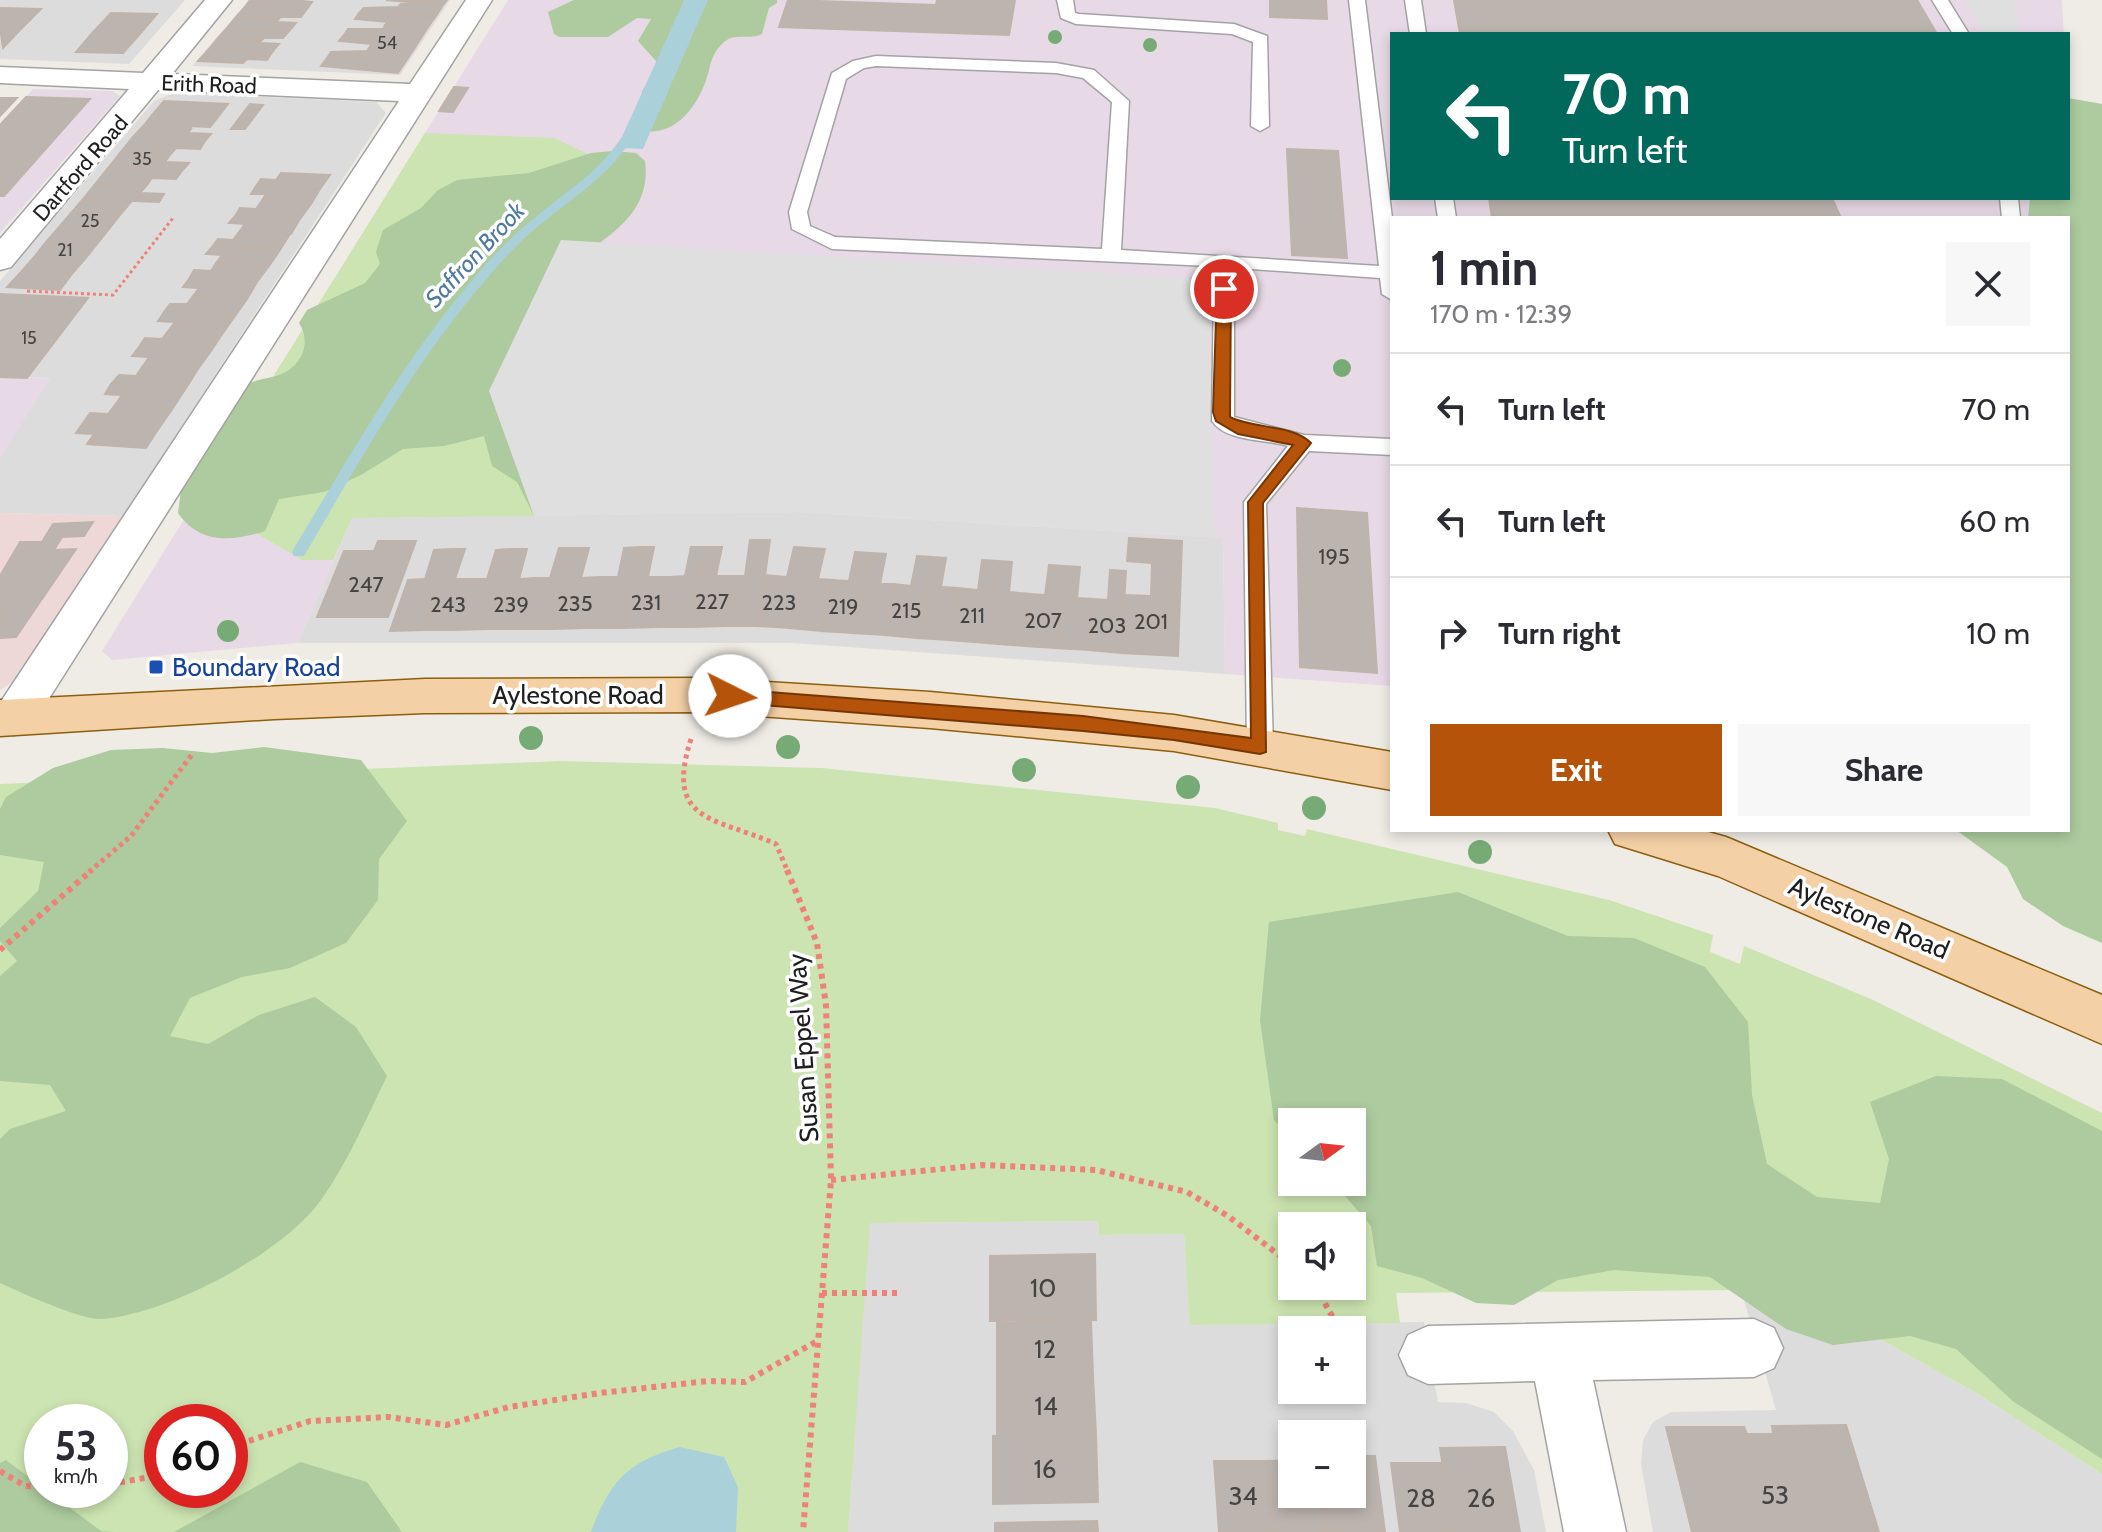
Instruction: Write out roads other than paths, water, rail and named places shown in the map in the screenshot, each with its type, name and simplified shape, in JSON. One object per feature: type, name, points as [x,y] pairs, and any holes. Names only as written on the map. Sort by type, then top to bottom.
[{"type":"main road","name":"Aylestone Road","points":[[7,718],[410,696],[702,695],[1174,733],[1390,771]]},
{"type":"main road","name":"Aylestone Road","points":[[1638,832],[1726,858],[2102,1020]]},
{"type":"street","name":"Dartford Road","points":[[0,260],[219,0]]},
{"type":"street","points":[[7,718],[479,0]]},
{"type":"street","name":"Erith Road","points":[[0,75],[418,93]]},
{"type":"street","points":[[1428,1355],[1754,1348]]},
{"type":"street","points":[[1558,1352],[1595,1532]]},
{"type":"lane","points":[[1065,0],[1067,15],[1076,19],[1234,29],[1257,36],[1261,39],[1260,126]]},
{"type":"lane","points":[[1357,0],[1390,280]]},
{"type":"lane","points":[[1413,0],[1418,32]]},
{"type":"lane","points":[[1940,0],[1960,32]]},
{"type":"lane","points":[[1111,255],[1121,101],[1090,66],[1056,68],[876,61],[848,68],[838,77],[798,212],[801,229],[832,243],[1111,255],[1389,273]]},
{"type":"lane","points":[[1224,289],[1223,421],[1244,430],[1270,432],[1303,443],[1390,447]]},
{"type":"lane","points":[[1260,747],[1255,502],[1303,443]]},
{"type":"water","points":[[684,0],[708,0],[643,149],[617,148]]},
{"type":"water","points":[[680,1447],[724,1457],[738,1487],[736,1532],[591,1532],[605,1499],[623,1476],[646,1459]]},
{"type":"waterway","name":"Saffron Brook","points":[[299,552],[385,408],[457,306],[523,234],[613,160],[631,131]]},
{"type":"place","name":"Boundary Road","points":[[156,667]]}]
